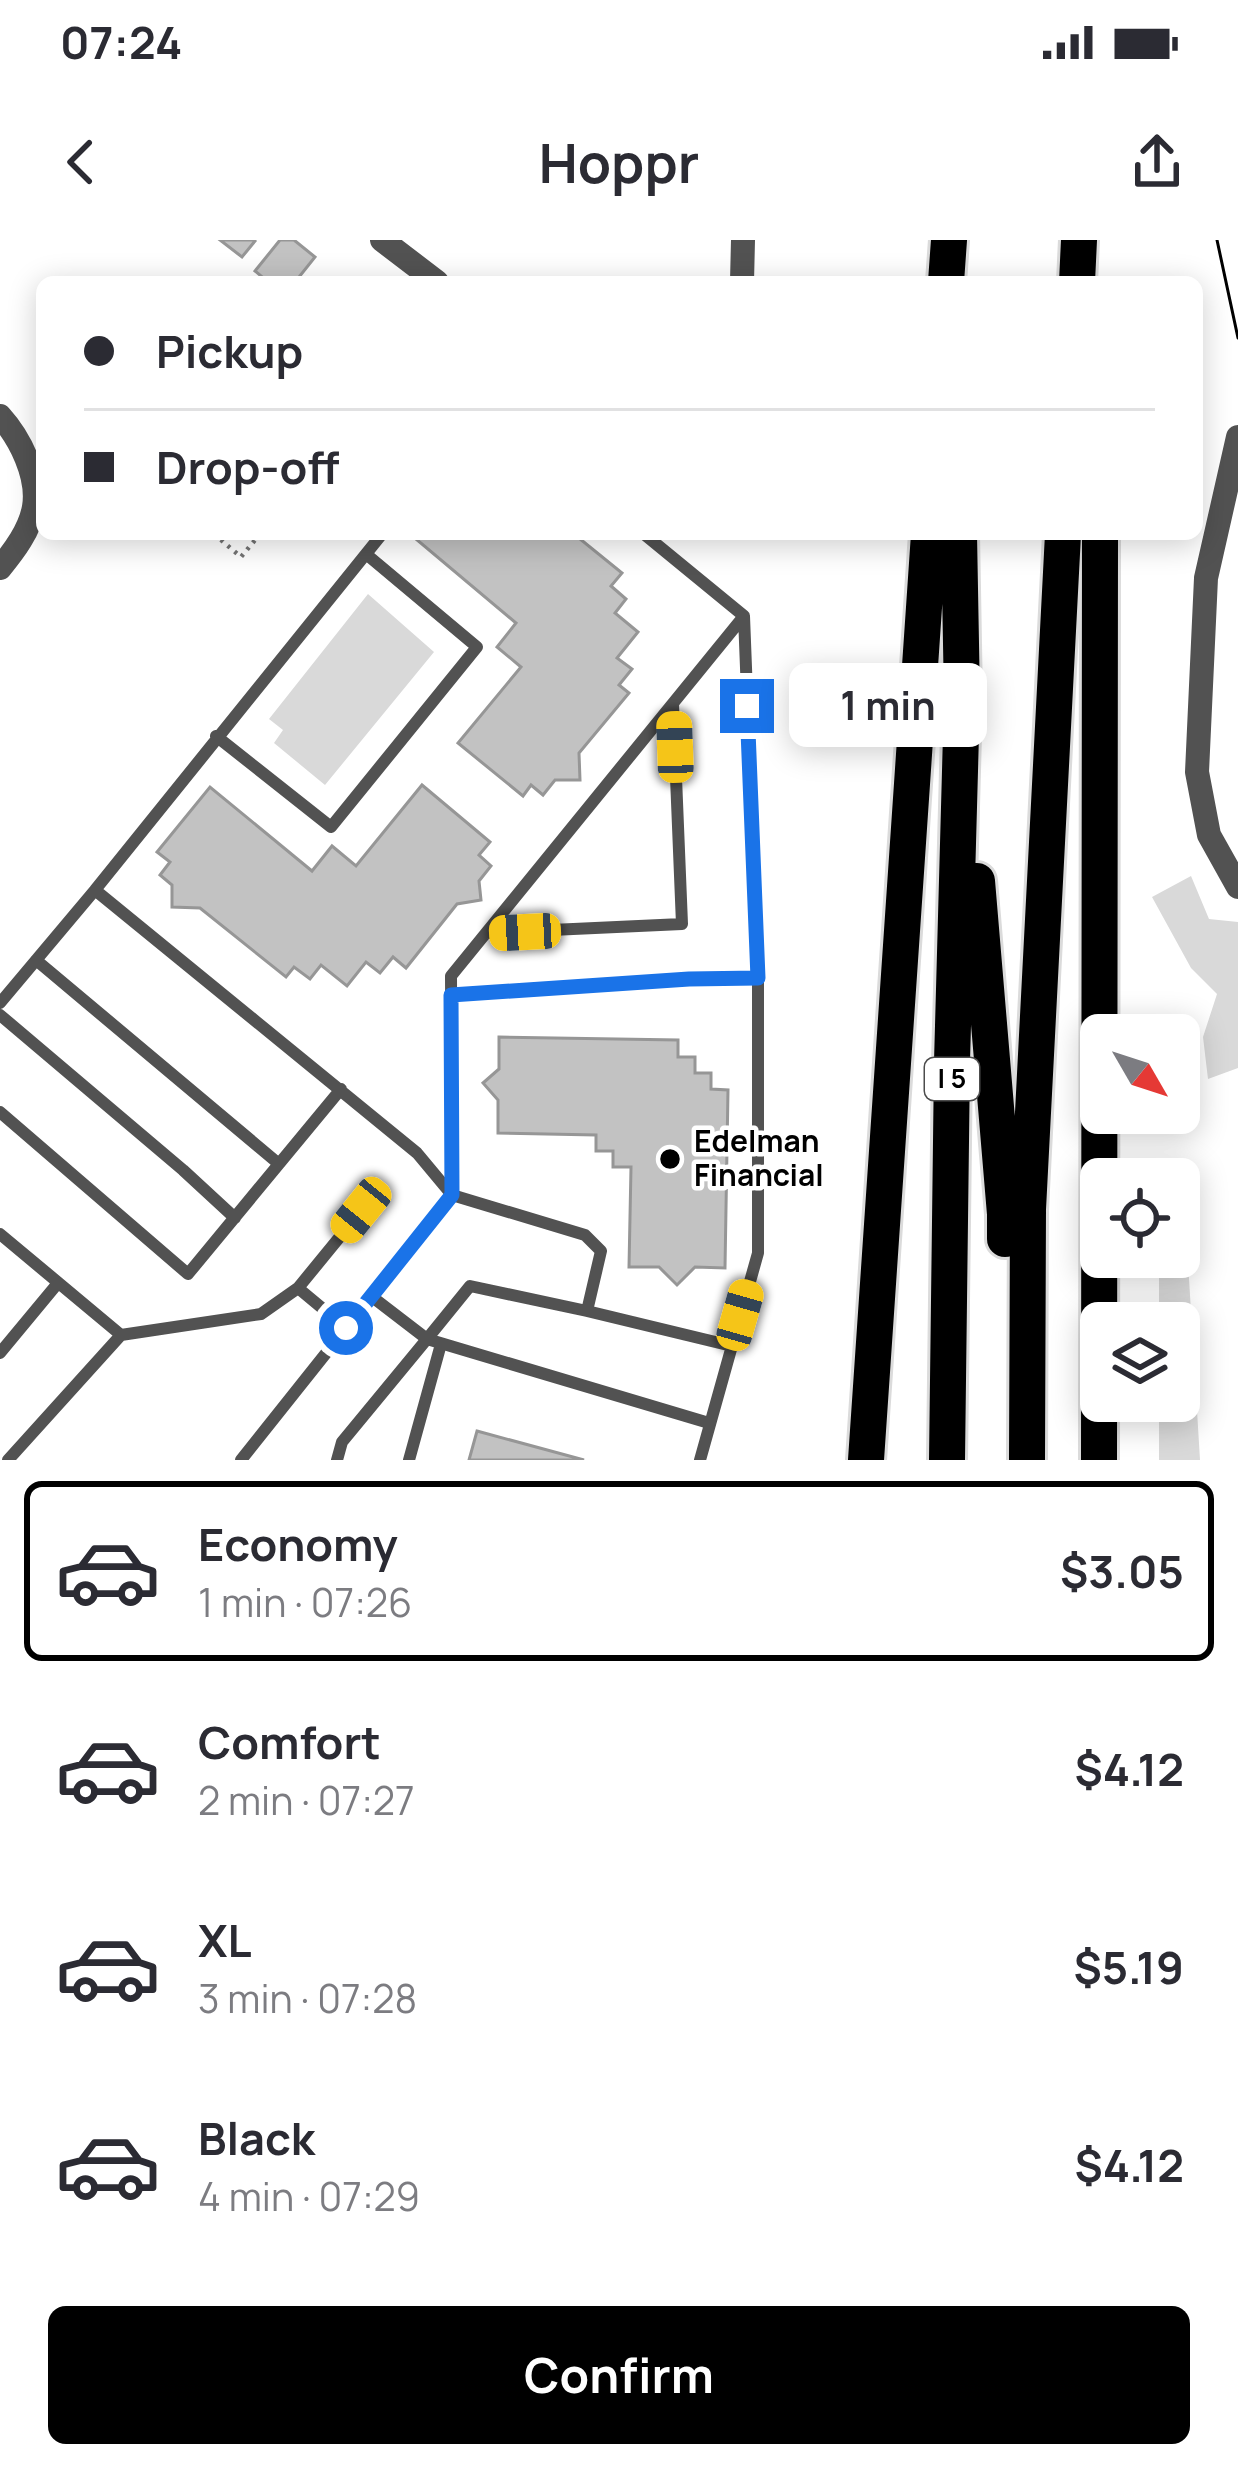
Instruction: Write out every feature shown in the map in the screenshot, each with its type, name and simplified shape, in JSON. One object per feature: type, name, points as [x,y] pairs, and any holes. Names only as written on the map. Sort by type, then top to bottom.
[{"type":"highway","points":[[950,276],[951,240]]},
{"type":"highway","points":[[1077,276],[1079,240]]},
{"type":"highway","points":[[1097,240],[1099,276]]},
{"type":"highway","points":[[866,1460],[929,540]]},
{"type":"highway","name":"I 5","points":[[947,1460],[962,698],[959,540]]},
{"type":"highway","points":[[1027,1460],[1028,1209],[1064,540]]},
{"type":"highway","points":[[1099,1460],[1100,540]]},
{"type":"highway","points":[[962,698],[1005,1214],[1003,1460]]},
{"type":"street","points":[[382,240],[429,276]]},
{"type":"street","points":[[742,276],[743,240]]},
{"type":"street","points":[[0,416],[11,428],[31,472],[34,508],[17,547],[0,568]]},
{"type":"street","points":[[1238,437],[1206,578],[1196,772],[1209,835],[1238,887]]},
{"type":"lane","points":[[0,1003],[377,540]]},
{"type":"lane","points":[[651,540],[744,616],[758,978],[758,1252],[700,1460]]},
{"type":"lane","points":[[216,736],[332,827],[477,647],[366,554]]},
{"type":"lane","points":[[241,1460],[452,1195],[452,976],[744,616]]},
{"type":"lane","points":[[486,933],[682,923],[673,703]]},
{"type":"lane","points":[[95,890],[417,1153],[452,1195],[585,1234],[602,1251],[587,1311]]},
{"type":"lane","points":[[36,960],[279,1164]]},
{"type":"lane","points":[[451,995],[758,978]]},
{"type":"lane","points":[[0,1015],[235,1218]]},
{"type":"lane","points":[[0,1112],[188,1274],[341,1089]]},
{"type":"lane","points":[[8,1460],[121,1335],[261,1314],[298,1288],[361,1210]]},
{"type":"lane","points":[[0,1235],[121,1335]]},
{"type":"lane","points":[[0,1353],[58,1283]]},
{"type":"lane","points":[[337,1460],[343,1442],[434,1341],[470,1286],[732,1346]]},
{"type":"lane","points":[[298,1288],[346,1328]]},
{"type":"lane","points":[[371,1296],[434,1341],[709,1423]]},
{"type":"lane","points":[[410,1460],[434,1341]]},
{"type":"path","points":[[221,540],[241,557],[255,540]]},
{"type":"shaded area","points":[[368,594],[434,652],[325,785],[274,743],[283,730],[269,719]]},
{"type":"shaded area","points":[[1191,876],[1209,919],[1238,922],[1238,1068],[1208,1079],[1203,1037],[1217,994],[1191,968],[1152,897]]},
{"type":"shaded area","points":[[1159,1278],[1189,1278],[1190,1302],[1159,1302]]},
{"type":"shaded area","points":[[1159,1422],[1198,1422],[1200,1460],[1159,1460]]},
{"type":"building","points":[[220,240],[254,240],[255,241],[242,257]]},
{"type":"building","points":[[280,240],[294,240],[315,257],[300,276],[261,276],[255,271]]},
{"type":"building","points":[[417,540],[581,540],[622,573],[611,586],[626,599],[615,613],[638,632],[617,658],[632,669],[619,685],[629,693],[579,753],[580,780],[555,780],[543,795],[531,785],[523,796],[458,743],[521,667],[497,647],[516,623]]},
{"type":"building","points":[[422,785],[490,842],[479,855],[491,866],[479,881],[481,900],[457,904],[406,968],[393,957],[380,973],[366,962],[347,986],[321,965],[310,979],[294,967],[286,977],[200,908],[172,907],[172,885],[160,875],[170,862],[157,852],[210,787],[312,871],[332,846],[356,866]]},
{"type":"building","name":"Edelman Financial","points":[[499,1037],[678,1040],[678,1057],[695,1057],[695,1073],[711,1073],[711,1089],[728,1090],[725,1268],[695,1267],[677,1285],[659,1267],[629,1267],[631,1167],[613,1167],[613,1151],[596,1151],[596,1135],[498,1133],[498,1100],[483,1083],[499,1069]]},
{"type":"building","points":[[477,1431],[584,1460],[469,1460]]},
{"type":"tram line","points":[[1217,240],[1238,338]]},
{"type":"place","name":"Edelman Financial","points":[[670,1159]]},
{"type":"route","points":[[346,1328],[452,1195],[451,995],[758,978],[747,706]]}]
